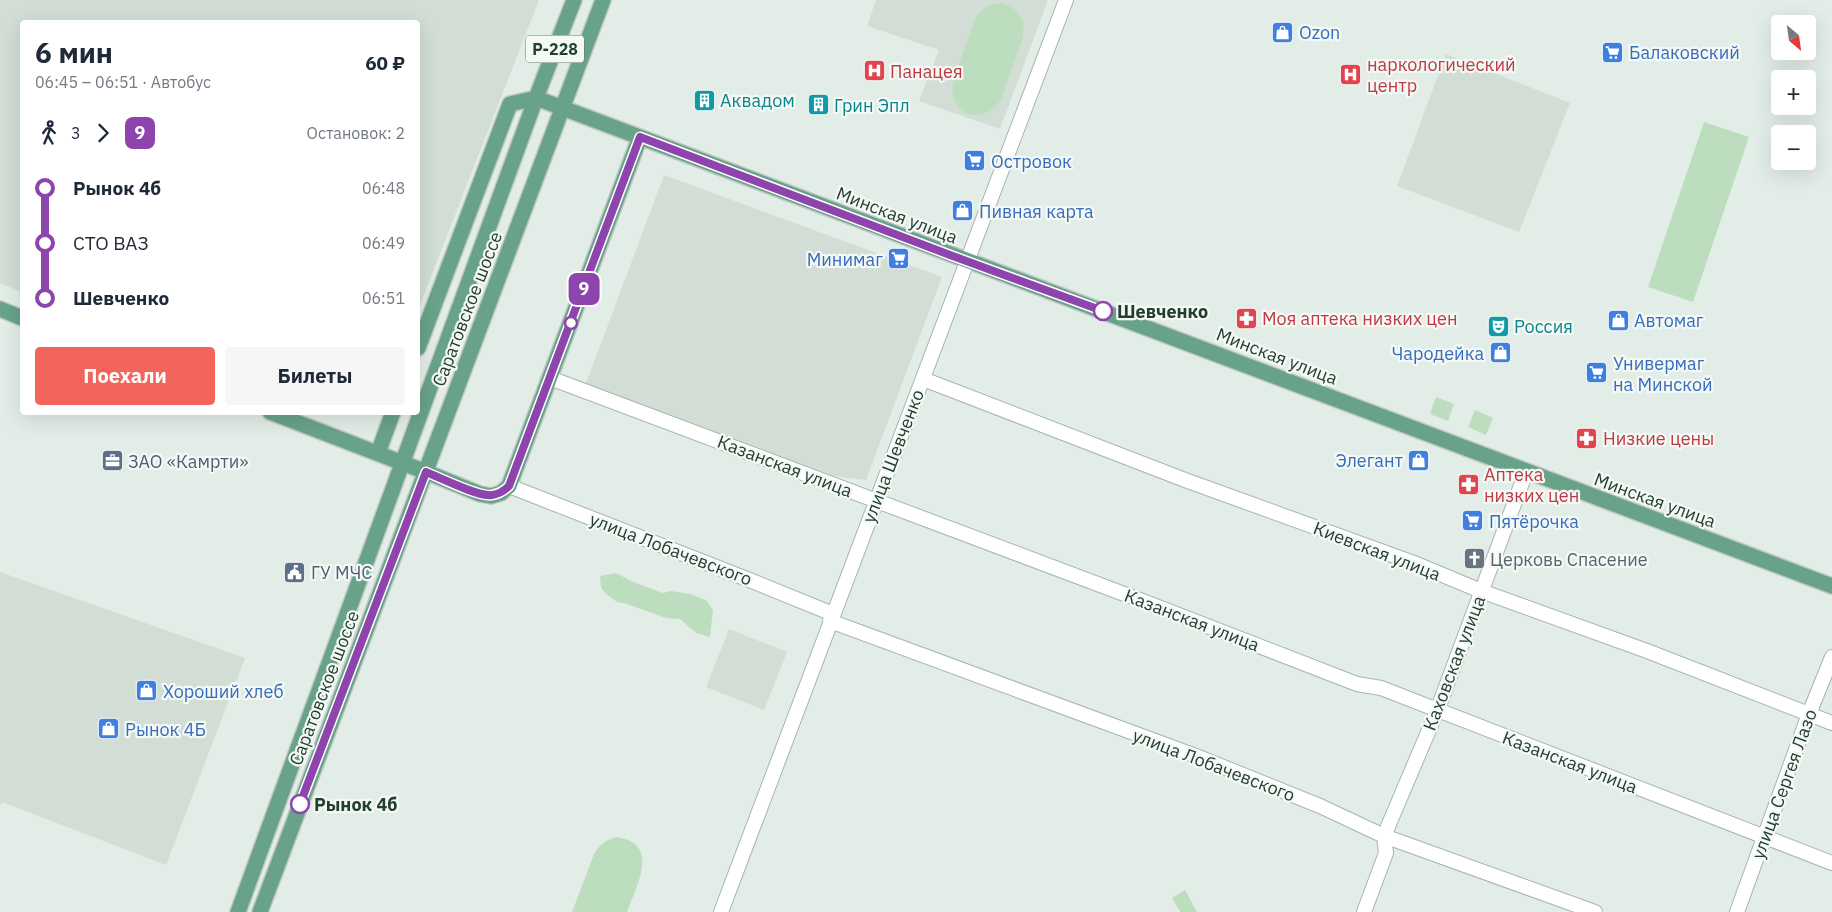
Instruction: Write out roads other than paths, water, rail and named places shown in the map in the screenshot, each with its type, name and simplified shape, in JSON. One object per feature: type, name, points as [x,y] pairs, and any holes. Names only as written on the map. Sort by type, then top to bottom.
[{"type":"main road","name":"Саратовское шоссе","points":[[238,912],[536,98],[574,0]]},
{"type":"main road","name":"Саратовское шоссе","points":[[260,912],[603,0]]},
{"type":"main road","points":[[420,343],[510,104],[536,98]]},
{"type":"main road","name":"Минская улица","points":[[536,98],[1832,586]]},
{"type":"main road","points":[[278,415],[480,494],[491,496],[501,493],[509,486],[640,137]]},
{"type":"main road","points":[[0,309],[20,317]]},
{"type":"main road","points":[[378,454],[392,415]]},
{"type":"street","name":"улица Шевченко","points":[[721,912],[1066,0]]},
{"type":"street","name":"Казанская улица","points":[[550,378],[876,500],[1357,684],[1381,688],[1832,863]]},
{"type":"street","name":"Киевская улица","points":[[922,379],[1194,483],[1414,563],[1481,591],[1646,651],[1832,723]]},
{"type":"street","name":"Каховская улица","points":[[1364,912],[1386,853],[1384,836],[1437,711],[1526,472]]},
{"type":"street","name":"улица Лобачевского","points":[[509,486],[747,579],[832,618],[1196,756],[1320,806],[1384,836],[1595,912]]},
{"type":"street","name":"улица Сергея Лазо","points":[[1737,912],[1809,714],[1832,657]]},
{"type":"street","points":[[1386,853],[1401,842]]},
{"type":"place","name":"Ozon","points":[[1283,32]]},
{"type":"place","name":"Балаковский","points":[[1613,52]]},
{"type":"place","name":"Панацея","points":[[874,71]]},
{"type":"place","name":"наркологический центр","points":[[1351,74]]},
{"type":"place","name":"Аквадом","points":[[704,100]]},
{"type":"place","name":"Грин Эпл","points":[[818,105]]},
{"type":"place","name":"Островок","points":[[975,161]]},
{"type":"place","name":"Пивная карта","points":[[963,211]]},
{"type":"place","name":"Минимаг","points":[[899,259]]},
{"type":"place","name":"Шевченко","points":[[1103,311]]},
{"type":"place","name":"Моя аптека низких цен","points":[[1246,318]]},
{"type":"place","name":"Автомаг","points":[[1618,320]]},
{"type":"place","name":"Россия","points":[[1498,326]]},
{"type":"place","name":"Чародейка","points":[[1500,353]]},
{"type":"place","name":"Универмаг на Минской","points":[[1597,373]]},
{"type":"place","name":"Низкие цены","points":[[1587,438]]},
{"type":"place","name":"Элегант","points":[[1419,460]]},
{"type":"place","name":"ЗАО «Камрти»","points":[[112,461]]},
{"type":"place","name":"Аптека низких цен","points":[[1468,484]]},
{"type":"place","name":"Пятёрочка","points":[[1473,521]]},
{"type":"place","name":"Церковь Спасение","points":[[1474,559]]},
{"type":"place","name":"ГУ МЧС","points":[[295,572]]},
{"type":"place","name":"Хороший хлеб","points":[[147,691]]},
{"type":"place","name":"Рынок 4Б","points":[[109,729]]},
{"type":"place","name":"Рынок 4б","points":[[300,804]]}]
